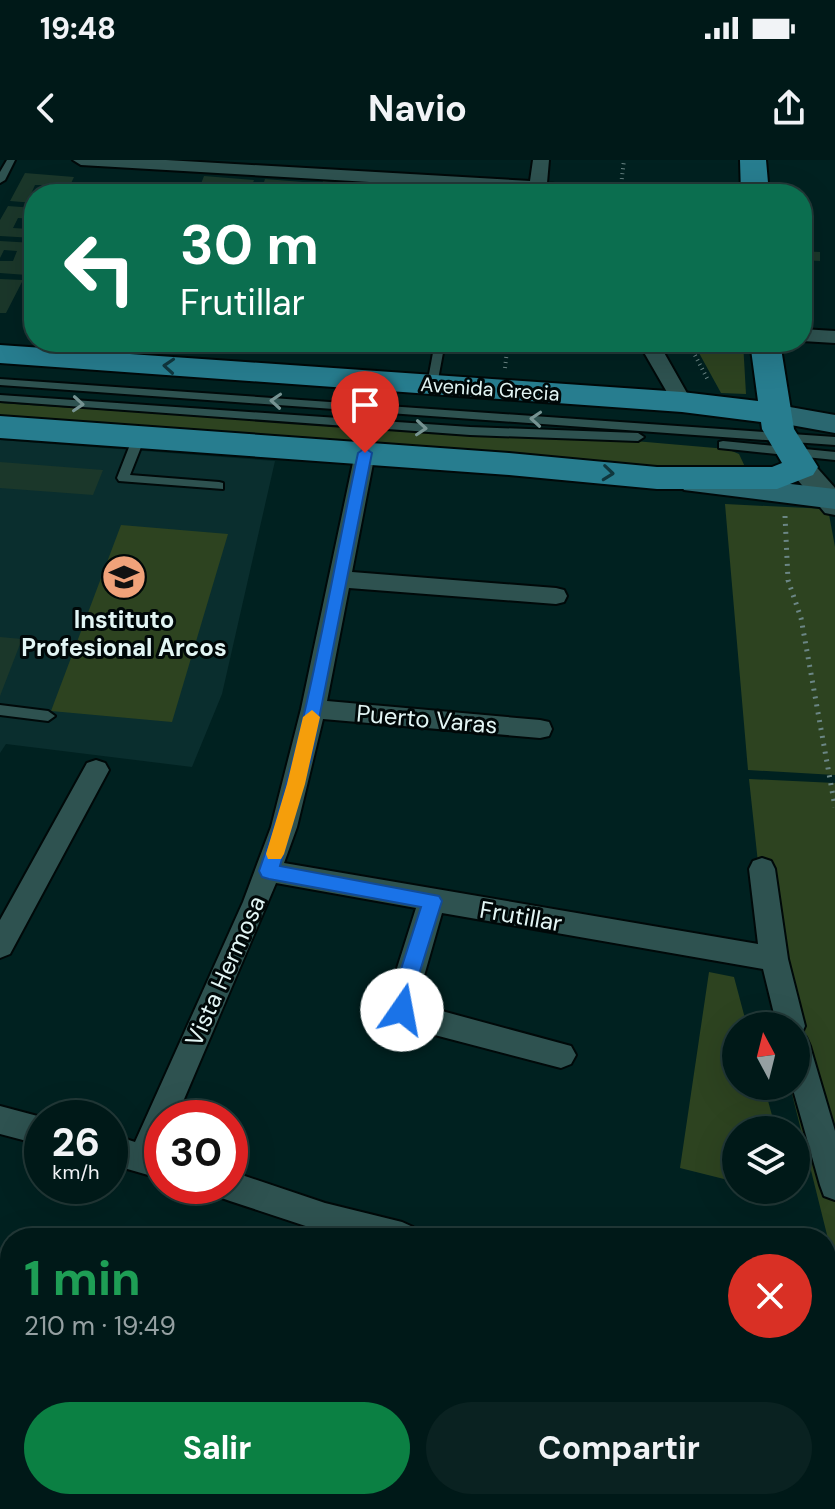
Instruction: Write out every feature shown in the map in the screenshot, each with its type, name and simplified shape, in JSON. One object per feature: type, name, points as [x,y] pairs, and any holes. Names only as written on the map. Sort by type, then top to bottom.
[{"type":"main road","points":[[753,160],[754,184]]},
{"type":"main road","name":"Avenida Grecia","points":[[0,354],[57,352]]},
{"type":"main road","name":"Avenida Grecia","points":[[95,352],[432,385],[722,406],[786,442],[835,424]]},
{"type":"main road","points":[[657,478],[777,478],[786,442],[767,352]]},
{"type":"main road","points":[[0,427],[657,478],[833,501]]},
{"type":"street","points":[[81,160],[280,166],[488,184]]},
{"type":"street","points":[[404,179],[408,160]]},
{"type":"street","points":[[538,184],[541,160]]},
{"type":"street","points":[[812,336],[835,337]]},
{"type":"street","points":[[654,352],[682,402]]},
{"type":"street","points":[[786,442],[833,501]]},
{"type":"street","name":"Vista Hermosa","points":[[177,1100],[269,871],[292,798],[365,453]]},
{"type":"street","points":[[339,579],[556,596]]},
{"type":"street","name":"Puerto Varas","points":[[313,709],[540,729]]},
{"type":"street","points":[[0,946],[96,770]]},
{"type":"street","points":[[762,869],[774,959],[787,1012]]},
{"type":"street","name":"Frutillar","points":[[269,871],[774,959]]},
{"type":"street","points":[[432,901],[401,1000],[402,1010],[408,1015],[561,1055]]},
{"type":"street","points":[[810,1096],[835,1185]]},
{"type":"street","points":[[0,1120],[24,1126]]},
{"type":"street","points":[[248,1192],[364,1228]]},
{"type":"lane","points":[[0,180],[11,160]]},
{"type":"lane","points":[[432,385],[438,352]]},
{"type":"lane","points":[[0,382],[786,442],[835,456]]},
{"type":"lane","points":[[0,398],[470,431],[835,441]]},
{"type":"lane","points":[[139,437],[123,478],[219,486]]},
{"type":"lane","points":[[0,710],[48,716]]},
{"type":"path","points":[[621,184],[624,160]]},
{"type":"path","points":[[504,377],[507,352]]},
{"type":"path","points":[[693,352],[722,406]]},
{"type":"path","points":[[778,493],[784,512],[788,580],[801,618],[835,807]]},
{"type":"shaded area","name":"Instituto Profesional Arcos","points":[[0,440],[275,461],[222,694],[192,767],[6,744],[0,753]]},
{"type":"green space","points":[[698,352],[744,352],[746,394],[721,393]]},
{"type":"green space","points":[[0,403],[475,435],[600,438],[727,449],[739,454],[746,469],[733,474],[0,417]]},
{"type":"green space","points":[[725,504],[828,509],[835,547],[835,775],[748,770]]},
{"type":"green space","points":[[121,525],[228,534],[172,722],[51,711]]},
{"type":"green space","points":[[749,779],[835,783],[835,1228],[825,1228],[810,1166],[810,1116],[797,1116],[793,1100],[810,1100],[810,1012],[783,1012],[773,1002]]},
{"type":"green space","points":[[709,972],[734,977],[743,1012],[722,1012],[722,1100],[768,1100],[772,1116],[722,1116],[722,1178],[680,1168]]},
{"type":"building","points":[[25,173],[74,177],[71,184],[24,184],[24,202],[10,201]]},
{"type":"building","points":[[204,176],[254,180],[253,184],[201,184]]},
{"type":"building","points":[[265,179],[316,183],[316,184],[263,184]]},
{"type":"building","points":[[323,181],[361,184],[322,184]]},
{"type":"building","points":[[8,206],[24,207],[24,218],[18,218],[13,228],[24,229],[24,237],[0,236],[0,220]]},
{"type":"building","points":[[0,241],[24,242],[24,275],[0,273],[0,261],[13,261],[17,251],[4,250],[0,258]]},
{"type":"building","points":[[812,252],[820,252],[820,261],[812,261]]},
{"type":"building","points":[[0,279],[23,280],[6,313],[0,313]]},
{"type":"building","points":[[0,462],[103,470],[93,495],[0,488]]},
{"type":"building","points":[[0,637],[22,639],[0,696]]},
{"type":"slow traffic","points":[[275,854],[312,717]]},
{"type":"place","name":"Instituto Profesional Arcos","points":[[124,577]]},
{"type":"route","points":[[365,453],[302,759],[269,871],[432,901],[401,1000],[402,1010]]}]
